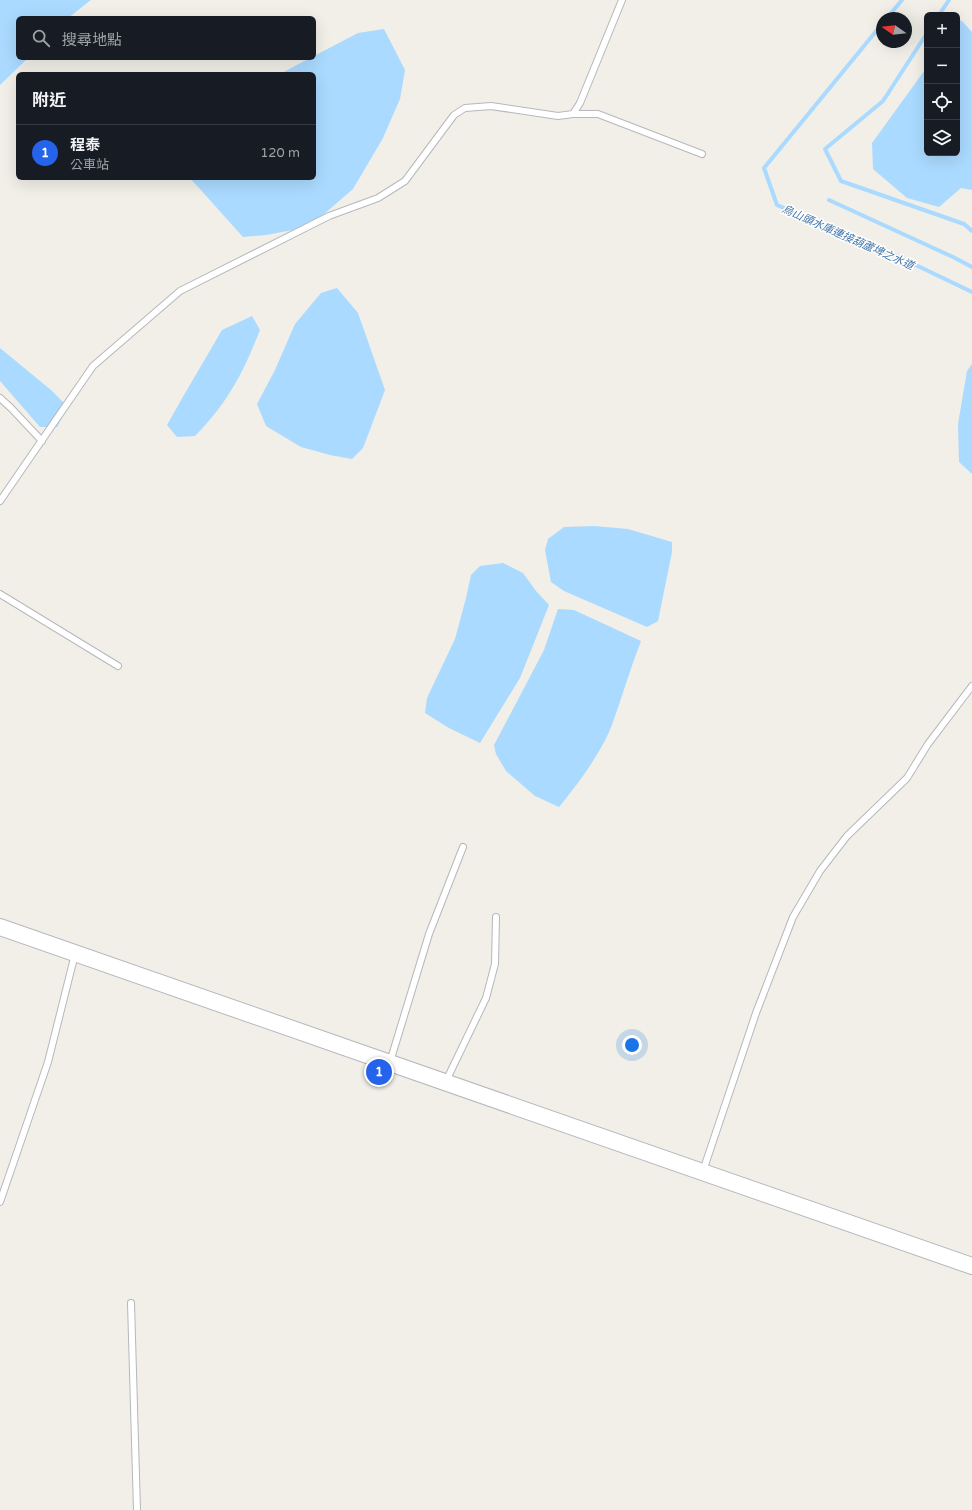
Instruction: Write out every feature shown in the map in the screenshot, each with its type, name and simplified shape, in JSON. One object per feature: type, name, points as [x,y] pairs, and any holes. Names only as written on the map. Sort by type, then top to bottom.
[{"type":"street","points":[[0,927],[972,1266]]},
{"type":"lane","points":[[573,114],[580,103],[622,0]]},
{"type":"lane","points":[[0,501],[93,366],[180,291],[329,216],[378,198],[405,181],[454,114],[465,108],[491,106],[558,116],[573,114],[598,114],[702,154]]},
{"type":"lane","points":[[0,398],[42,441]]},
{"type":"lane","points":[[0,594],[118,666]]},
{"type":"lane","points":[[703,1171],[756,1013],[793,917],[820,870],[847,836],[907,778],[928,744],[972,686]]},
{"type":"lane","points":[[390,1062],[429,934],[463,847]]},
{"type":"lane","points":[[446,1082],[486,998],[494,964],[496,917]]},
{"type":"lane","points":[[0,1202],[48,1062],[75,954]]},
{"type":"lane","points":[[131,1303],[137,1510]]},
{"type":"water","points":[[0,0],[91,0],[71,16],[16,16],[16,60],[26,60],[0,85]]},
{"type":"water","points":[[961,20],[972,32],[972,190],[961,188],[939,207],[907,198],[873,169],[872,143],[924,71],[924,156],[960,156]]},
{"type":"water","points":[[384,29],[405,70],[400,99],[383,138],[353,189],[309,227],[266,235],[243,237],[192,180],[316,180],[316,72],[284,72],[306,60],[316,60],[316,55],[358,33]]},
{"type":"water","points":[[337,288],[358,313],[385,390],[363,448],[352,459],[301,447],[266,426],[257,404],[275,370],[295,324],[321,293]]},
{"type":"water","points":[[252,316],[260,330],[234,386],[216,412],[195,436],[177,437],[167,425],[222,330]]},
{"type":"water","points":[[0,348],[51,390],[68,407],[57,427],[40,427],[0,381]]},
{"type":"water","points":[[972,364],[972,474],[959,462],[958,424],[967,371]]},
{"type":"water","points":[[594,526],[628,529],[672,542],[672,552],[658,621],[647,627],[564,591],[551,582],[545,550],[548,539],[564,527]]},
{"type":"water","points":[[503,563],[523,573],[536,591],[549,605],[520,678],[480,743],[449,728],[425,713],[427,698],[455,639],[471,575],[480,566]]},
{"type":"water","points":[[558,609],[574,610],[641,641],[607,736],[588,768],[559,807],[535,796],[506,771],[496,754],[494,745],[544,650]]},
{"type":"waterway","name":"烏山頭水庫連接葫蘆埤之水道","points":[[892,12],[902,0]]},
{"type":"waterway","name":"烏山頭水庫連接葫蘆埤之水道","points":[[941,12],[949,0]]},
{"type":"waterway","name":"烏山頭水庫連接葫蘆埤之水道","points":[[876,31],[764,168],[777,205],[901,258],[972,292]]},
{"type":"waterway","name":"烏山頭水庫連接葫蘆埤之水道","points":[[924,38],[883,101],[825,149],[841,181],[964,224],[972,231]]},
{"type":"waterway","points":[[829,200],[972,267]]},
{"type":"place","name":"程泰","points":[[379,1072]]}]
